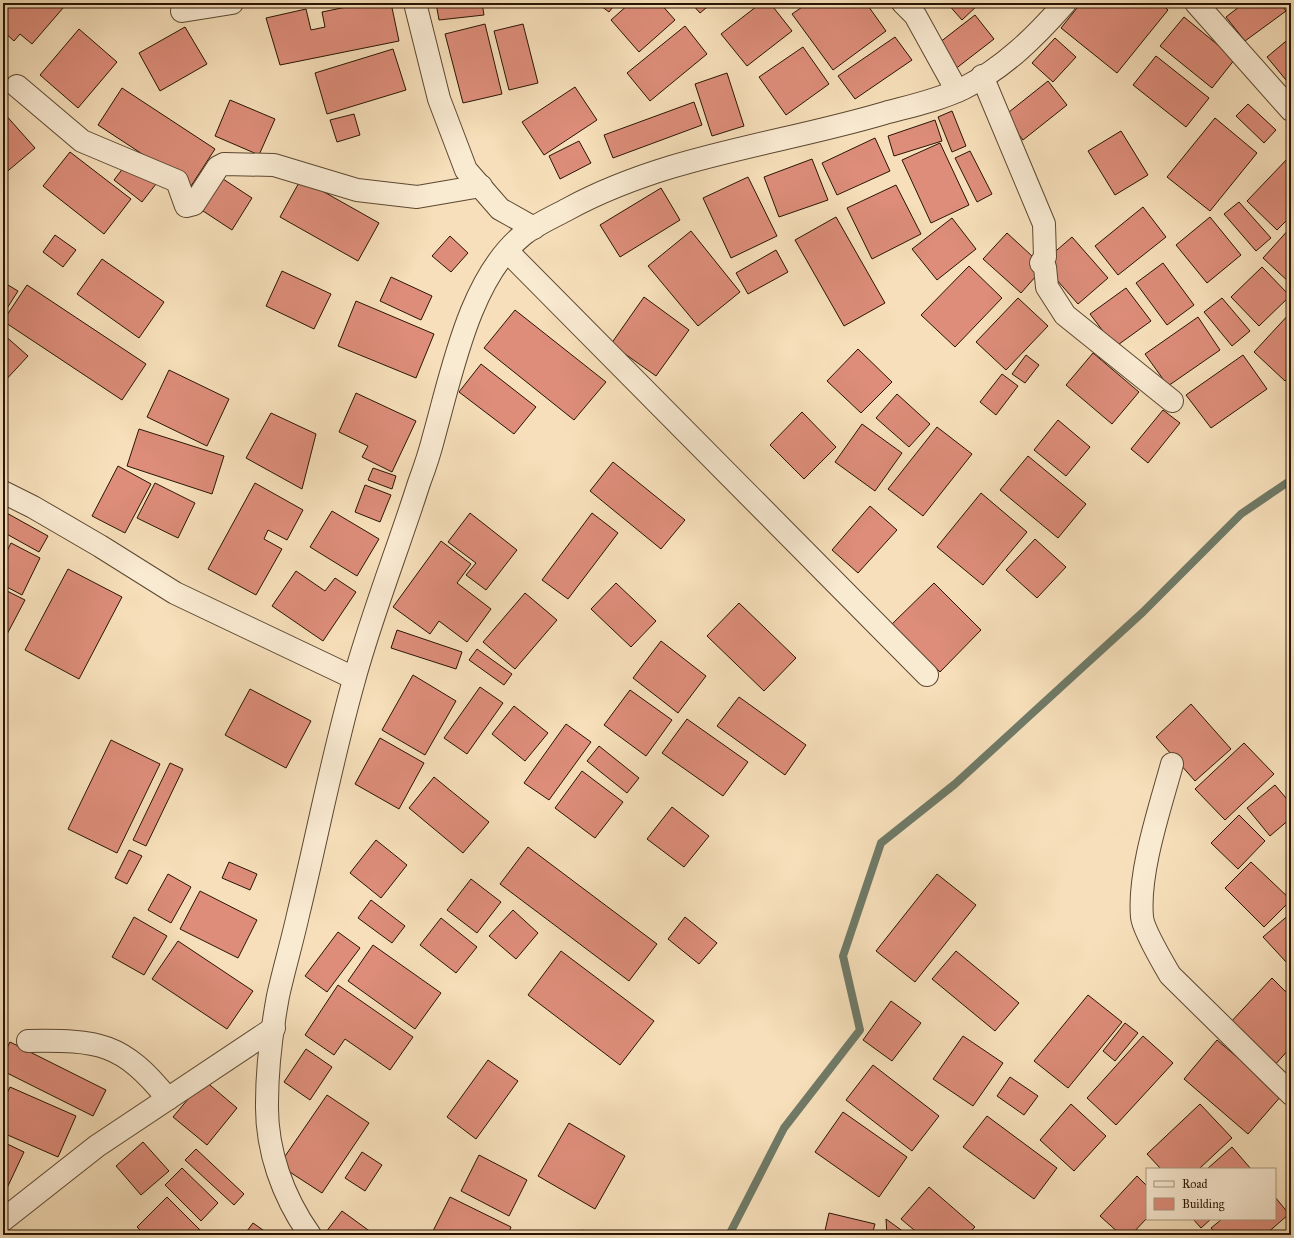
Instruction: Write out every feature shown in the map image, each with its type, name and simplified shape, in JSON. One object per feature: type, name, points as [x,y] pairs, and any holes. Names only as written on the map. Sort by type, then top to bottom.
[{"type":"street","points":[[182,12],[232,3]]},
{"type":"street","points":[[415,3],[439,99],[466,170],[500,209],[534,228]]},
{"type":"street","points":[[903,3],[915,15],[957,91]]},
{"type":"street","points":[[310,1235],[296,1216],[281,1184],[272,1149],[266,1106],[278,997],[354,678],[429,453],[460,344],[489,275],[522,235],[596,194],[691,160],[761,143],[830,129],[946,96],[957,91],[1012,56],[1035,36],[1065,3]]},
{"type":"street","points":[[1196,3],[1291,110]]},
{"type":"street","points":[[982,76],[1044,224],[1045,257],[1041,263],[1045,267],[1048,287],[1065,315],[1172,401]]},
{"type":"street","points":[[17,86],[82,141],[176,181],[186,206],[194,204],[218,167],[224,164],[274,165],[357,190],[417,197],[481,186]]},
{"type":"street","points":[[508,252],[927,675]]},
{"type":"street","points":[[3,492],[60,522],[175,592],[354,678]]},
{"type":"street","points":[[1172,764],[1144,870],[1142,918],[1158,956],[1170,975],[1291,1094]]},
{"type":"street","points":[[3,1220],[97,1146],[274,1028]]},
{"type":"street","points":[[28,1041],[69,1040],[102,1045],[130,1059],[150,1077],[168,1099]]},
{"type":"building","points":[[3,3],[58,3],[63,8],[32,44],[20,34],[14,41],[3,31]]},
{"type":"building","points":[[366,3],[391,3],[399,41],[280,65],[266,18],[306,9],[311,30],[325,27],[322,12]]},
{"type":"building","points":[[436,3],[482,3],[484,15],[439,20]]},
{"type":"building","points":[[597,3],[616,3],[609,12]]},
{"type":"building","points":[[630,3],[660,3],[675,20],[639,52],[611,20]]},
{"type":"building","points":[[691,3],[712,3],[700,13]]},
{"type":"building","points":[[761,3],[770,3],[792,31],[747,66],[721,34]]},
{"type":"building","points":[[808,3],[866,3],[886,31],[833,70],[792,14]]},
{"type":"building","points":[[947,3],[980,3],[962,20]]},
{"type":"building","points":[[1081,3],[1160,3],[1168,10],[1117,73],[1061,28]]},
{"type":"building","points":[[1244,3],[1280,3],[1286,11],[1245,41],[1226,17]]},
{"type":"building","points":[[975,15],[994,39],[954,70],[935,46]]},
{"type":"building","points":[[1184,17],[1235,59],[1212,88],[1160,46]]},
{"type":"building","points":[[485,24],[502,94],[463,103],[445,34]]},
{"type":"building","points":[[523,24],[538,83],[509,90],[494,31]]},
{"type":"building","points":[[685,26],[707,54],[650,101],[627,73]]},
{"type":"building","points":[[185,27],[207,64],[160,91],[139,53]]},
{"type":"building","points":[[79,29],[117,62],[78,108],[40,75]]},
{"type":"building","points":[[895,37],[912,60],[855,99],[838,76]]},
{"type":"building","points":[[1291,37],[1291,86],[1267,57]]},
{"type":"building","points":[[1055,38],[1076,57],[1053,82],[1032,63]]},
{"type":"building","points":[[803,47],[829,84],[786,115],[759,77]]},
{"type":"building","points":[[393,49],[406,90],[327,114],[315,73]]},
{"type":"building","points":[[1156,56],[1209,98],[1186,127],[1133,85]]},
{"type":"building","points":[[727,73],[744,126],[712,136],[695,84]]},
{"type":"building","points":[[1048,81],[1067,105],[1023,140],[1004,116]]},
{"type":"building","points":[[575,87],[597,120],[544,155],[522,122]]},
{"type":"building","points":[[122,88],[215,149],[191,186],[98,125]]},
{"type":"building","points":[[230,100],[275,119],[259,155],[215,136]]},
{"type":"building","points":[[694,102],[702,125],[613,158],[604,135]]},
{"type":"building","points":[[1248,104],[1276,130],[1264,143],[1236,116]]},
{"type":"building","points":[[952,111],[966,146],[952,152],[938,117]]},
{"type":"building","points":[[3,112],[35,148],[3,175]]},
{"type":"building","points":[[354,114],[360,135],[337,142],[330,120]]},
{"type":"building","points":[[1215,118],[1257,153],[1210,211],[1167,177]]},
{"type":"building","points":[[935,120],[942,141],[894,156],[888,136]]},
{"type":"building","points":[[1121,131],[1148,175],[1115,195],[1088,151]]},
{"type":"building","points":[[875,138],[890,171],[837,195],[822,163]]},
{"type":"building","points":[[579,141],[591,163],[560,179],[549,156]]},
{"type":"building","points":[[940,143],[969,205],[931,223],[902,160]]},
{"type":"building","points":[[970,151],[992,194],[977,202],[955,158]]},
{"type":"building","points":[[70,152],[131,199],[104,234],[43,186]]},
{"type":"building","points":[[1290,156],[1291,216],[1277,230],[1247,201]]},
{"type":"building","points":[[812,159],[828,200],[779,217],[764,177]]},
{"type":"building","points":[[127,163],[156,184],[142,202],[114,180]]},
{"type":"building","points":[[220,177],[252,198],[232,230],[200,209]]},
{"type":"building","points":[[748,177],[777,236],[731,258],[703,198]]},
{"type":"building","points":[[301,179],[379,223],[358,261],[280,217]]},
{"type":"building","points":[[896,185],[921,234],[872,259],[847,208]]},
{"type":"building","points":[[661,188],[680,220],[620,257],[600,225]]},
{"type":"building","points":[[1239,202],[1271,238],[1256,251],[1224,214]]},
{"type":"building","points":[[1143,207],[1166,237],[1118,275],[1095,246]]},
{"type":"building","points":[[836,217],[885,303],[844,326],[795,240]]},
{"type":"building","points":[[1210,217],[1241,255],[1207,283],[1176,245]]},
{"type":"building","points":[[952,218],[976,249],[937,280],[912,249]]},
{"type":"building","points":[[1291,227],[1291,284],[1263,258]]},
{"type":"building","points":[[691,231],[740,292],[698,326],[648,266]]},
{"type":"building","points":[[1007,233],[1044,267],[1021,293],[983,259]]},
{"type":"building","points":[[55,235],[76,250],[63,267],[43,252]]},
{"type":"building","points":[[450,236],[468,253],[451,272],[432,256]]},
{"type":"building","points":[[1072,237],[1108,278],[1078,304],[1042,263]]},
{"type":"building","points":[[776,250],[788,272],[748,294],[736,273]]},
{"type":"building","points":[[102,259],[164,302],[139,338],[77,294]]},
{"type":"building","points":[[1163,263],[1194,305],[1167,325],[1136,283]]},
{"type":"building","points":[[969,266],[1002,298],[955,347],[921,315]]},
{"type":"building","points":[[1262,267],[1290,296],[1259,326],[1231,297]]},
{"type":"building","points":[[282,271],[331,294],[314,329],[266,306]]},
{"type":"building","points":[[391,277],[432,296],[421,320],[380,301]]},
{"type":"building","points":[[3,282],[18,291],[4,313],[3,312]]},
{"type":"building","points":[[27,285],[146,364],[122,400],[3,321]]},
{"type":"building","points":[[1126,288],[1151,321],[1115,347],[1090,314]]},
{"type":"building","points":[[644,297],[689,330],[656,376],[611,344]]},
{"type":"building","points":[[1018,298],[1048,326],[1006,370],[976,342]]},
{"type":"building","points":[[1222,298],[1250,331],[1232,346],[1204,312]]},
{"type":"building","points":[[356,301],[434,334],[416,378],[338,346]]},
{"type":"building","points":[[515,310],[606,382],[574,420],[484,348]]},
{"type":"building","points":[[1291,312],[1291,375],[1285,381],[1254,352]]},
{"type":"building","points":[[1198,317],[1220,350],[1168,386],[1145,354]]},
{"type":"building","points":[[3,334],[28,356],[3,383]]},
{"type":"building","points":[[858,349],[892,382],[861,413],[827,381]]},
{"type":"building","points":[[1093,353],[1139,392],[1112,424],[1066,385]]},
{"type":"building","points":[[1026,355],[1039,365],[1025,383],[1012,374]]},
{"type":"building","points":[[1243,355],[1267,389],[1211,428],[1186,395]]},
{"type":"building","points":[[481,364],[536,407],[514,434],[459,392]]},
{"type":"building","points":[[169,370],[229,399],[207,446],[147,417]]},
{"type":"building","points":[[1002,374],[1018,386],[996,415],[980,402]]},
{"type":"building","points":[[356,393],[416,421],[392,472],[362,457],[368,446],[339,432]]},
{"type":"building","points":[[897,394],[930,424],[909,447],[876,418]]},
{"type":"building","points":[[1163,410],[1180,423],[1148,463],[1131,449]]},
{"type":"building","points":[[802,412],[836,447],[804,479],[770,445]]},
{"type":"building","points":[[271,413],[316,434],[302,489],[246,458]]},
{"type":"building","points":[[1058,420],[1090,447],[1066,476],[1034,450]]},
{"type":"building","points":[[862,424],[902,453],[875,491],[835,462]]},
{"type":"building","points":[[937,427],[972,454],[923,516],[888,489]]},
{"type":"building","points":[[139,429],[224,456],[212,494],[127,466]]},
{"type":"building","points":[[1028,456],[1086,504],[1058,538],[1000,490]]},
{"type":"building","points":[[613,462],[685,520],[661,549],[590,491]]},
{"type":"building","points":[[118,466],[151,484],[125,533],[92,516]]},
{"type":"building","points":[[373,468],[396,476],[392,489],[368,480]]},
{"type":"building","points":[[155,483],[195,503],[178,538],[137,518]]},
{"type":"building","points":[[255,483],[303,510],[287,540],[268,530],[264,539],[282,549],[256,595],[208,569]]},
{"type":"building","points":[[365,485],[391,495],[380,522],[355,512]]},
{"type":"building","points":[[981,493],[1027,532],[983,585],[937,547]]},
{"type":"building","points":[[870,506],[897,530],[858,573],[832,550]]},
{"type":"building","points":[[3,511],[48,536],[39,552],[3,532]]},
{"type":"building","points":[[332,511],[379,539],[357,576],[310,547]]},
{"type":"building","points":[[470,513],[517,550],[486,590],[466,575],[476,563],[448,542]]},
{"type":"building","points":[[592,513],[618,533],[568,599],[542,580]]},
{"type":"building","points":[[1035,539],[1066,567],[1037,598],[1006,570]]},
{"type":"building","points":[[441,541],[471,564],[457,583],[491,609],[467,642],[439,621],[430,634],[393,607]]},
{"type":"building","points":[[11,543],[40,558],[22,595],[3,585],[3,559]]},
{"type":"building","points":[[68,569],[122,597],[79,679],[25,650]]},
{"type":"building","points":[[296,571],[325,591],[335,578],[356,592],[323,641],[272,606]]},
{"type":"building","points":[[616,583],[656,621],[631,647],[591,609]]},
{"type":"building","points":[[934,583],[981,630],[940,672],[892,624]]},
{"type":"building","points":[[3,589],[25,600],[5,638],[3,638]]},
{"type":"building","points":[[525,593],[557,620],[515,669],[483,642]]},
{"type":"building","points":[[739,603],[796,658],[764,691],[707,636]]},
{"type":"building","points":[[397,630],[462,652],[456,669],[391,648]]},
{"type":"building","points":[[661,641],[706,676],[678,713],[633,678]]},
{"type":"building","points":[[477,649],[512,674],[504,685],[469,660]]},
{"type":"building","points":[[413,675],[456,701],[425,755],[382,730]]},
{"type":"building","points":[[480,687],[503,703],[467,754],[444,738]]},
{"type":"building","points":[[250,689],[311,721],[286,768],[225,735]]},
{"type":"building","points":[[630,690],[672,720],[646,756],[604,725]]},
{"type":"building","points":[[739,697],[806,745],[785,775],[717,726]]},
{"type":"building","points":[[1191,704],[1231,749],[1195,781],[1156,737]]},
{"type":"building","points":[[514,706],[548,733],[525,761],[492,734]]},
{"type":"building","points":[[687,719],[748,762],[723,796],[662,753]]},
{"type":"building","points":[[566,724],[591,742],[549,800],[524,783]]},
{"type":"building","points":[[380,738],[424,763],[399,809],[355,784]]},
{"type":"building","points":[[111,740],[160,764],[117,853],[68,829]]},
{"type":"building","points":[[1244,743],[1274,774],[1225,820],[1195,789]]},
{"type":"building","points":[[599,746],[639,778],[627,793],[587,761]]},
{"type":"building","points":[[170,763],[183,769],[146,846],[133,840]]},
{"type":"building","points":[[582,771],[623,802],[595,838],[555,808]]},
{"type":"building","points":[[434,777],[489,822],[463,853],[409,808]]},
{"type":"building","points":[[1275,785],[1291,804],[1291,818],[1270,836],[1247,808]]},
{"type":"building","points":[[672,807],[709,836],[684,867],[647,839]]},
{"type":"building","points":[[1239,815],[1265,841],[1238,869],[1211,843]]},
{"type":"building","points":[[376,840],[407,865],[381,898],[350,873]]},
{"type":"building","points":[[528,847],[657,944],[629,981],[500,884]]},
{"type":"building","points":[[129,850],[142,856],[127,884],[115,878]]},
{"type":"building","points":[[229,862],[257,874],[250,890],[222,878]]},
{"type":"building","points":[[1251,862],[1291,900],[1264,927],[1225,888]]},
{"type":"building","points":[[168,874],[191,887],[171,923],[148,910]]},
{"type":"building","points":[[937,874],[976,905],[915,982],[876,951]]},
{"type":"building","points":[[471,879],[501,902],[477,933],[447,910]]},
{"type":"building","points":[[200,891],[257,920],[238,958],[180,929]]},
{"type":"building","points":[[371,900],[405,926],[392,943],[358,918]]},
{"type":"building","points":[[513,910],[538,933],[516,959],[489,936]]},
{"type":"building","points":[[1291,913],[1291,960],[1287,963],[1263,937]]},
{"type":"building","points":[[134,917],[167,936],[144,975],[112,957]]},
{"type":"building","points":[[685,917],[717,943],[699,964],[668,939]]},
{"type":"building","points":[[441,918],[477,947],[456,973],[420,945]]},
{"type":"building","points":[[338,932],[360,948],[327,992],[305,976]]},
{"type":"building","points":[[178,941],[253,991],[227,1029],[152,979]]},
{"type":"building","points":[[373,945],[441,993],[415,1029],[348,981]]},
{"type":"building","points":[[561,951],[654,1021],[620,1065],[528,995]]},
{"type":"building","points":[[956,951],[1019,1003],[995,1031],[932,979]]},
{"type":"building","points":[[1272,978],[1291,997],[1291,1047],[1273,1067],[1228,1025]]},
{"type":"building","points":[[338,985],[413,1037],[390,1070],[345,1039],[334,1055],[305,1035]]},
{"type":"building","points":[[1088,995],[1122,1022],[1068,1088],[1034,1061]]},
{"type":"building","points":[[891,1001],[921,1023],[892,1061],[863,1040]]},
{"type":"building","points":[[1125,1023],[1138,1033],[1115,1061],[1103,1051]]},
{"type":"building","points":[[963,1036],[1003,1063],[973,1106],[933,1079]]},
{"type":"building","points":[[1143,1036],[1173,1063],[1116,1125],[1087,1098]]},
{"type":"building","points":[[1217,1040],[1282,1095],[1248,1134],[1184,1079]]},
{"type":"building","points":[[10,1042],[106,1090],[93,1116],[3,1071],[3,1056]]},
{"type":"building","points":[[306,1049],[332,1067],[310,1100],[284,1082]]},
{"type":"building","points":[[488,1060],[518,1081],[476,1139],[447,1117]]},
{"type":"building","points":[[873,1065],[939,1116],[912,1151],[846,1100]]},
{"type":"building","points":[[1010,1077],[1038,1096],[1024,1115],[997,1096]]},
{"type":"building","points":[[204,1080],[237,1108],[207,1145],[173,1117]]},
{"type":"building","points":[[10,1087],[76,1116],[58,1157],[3,1133],[3,1102]]},
{"type":"building","points":[[327,1095],[369,1123],[322,1193],[279,1165]]},
{"type":"building","points":[[1071,1104],[1106,1136],[1074,1171],[1040,1140]]},
{"type":"building","points":[[1200,1104],[1232,1138],[1200,1168],[1160,1168],[1147,1154]]},
{"type":"building","points":[[843,1112],[907,1157],[879,1197],[815,1152]]},
{"type":"building","points":[[987,1116],[1057,1168],[1034,1199],[963,1147]]},
{"type":"building","points":[[569,1123],[625,1156],[595,1209],[538,1176]]},
{"type":"building","points":[[3,1142],[24,1152],[7,1188],[3,1186]]},
{"type":"building","points":[[143,1142],[169,1171],[141,1195],[116,1166]]},
{"type":"building","points":[[1232,1147],[1250,1168],[1208,1168]]},
{"type":"building","points":[[196,1149],[244,1194],[234,1205],[185,1160]]},
{"type":"building","points":[[362,1152],[382,1165],[365,1191],[345,1178]]},
{"type":"building","points":[[479,1155],[527,1180],[509,1216],[461,1191]]},
{"type":"building","points":[[182,1168],[218,1203],[201,1221],[165,1185]]},
{"type":"building","points":[[1137,1176],[1146,1185],[1146,1219],[1131,1235],[1121,1235],[1100,1216]]},
{"type":"building","points":[[929,1187],[975,1227],[967,1235],[920,1235],[901,1219]]},
{"type":"building","points":[[167,1197],[201,1231],[197,1235],[145,1235],[137,1227]]},
{"type":"building","points":[[450,1197],[511,1227],[508,1235],[431,1235]]},
{"type":"building","points":[[1276,1198],[1289,1214],[1265,1235],[1217,1235],[1211,1228],[1221,1220],[1276,1220]]},
{"type":"building","points":[[342,1211],[375,1235],[330,1235],[326,1232]]},
{"type":"building","points":[[829,1213],[875,1224],[872,1235],[824,1235]]},
{"type":"building","points":[[886,1219],[908,1235],[887,1235]]},
{"type":"building","points":[[1194,1220],[1210,1220],[1201,1228]]},
{"type":"building","points":[[253,1223],[270,1235],[244,1235]]},
{"type":"building","points":[[582,1230],[596,1235],[580,1235]]},
{"type":"waterway","points":[[729,1235],[784,1128],[860,1030],[843,956],[881,843],[955,784],[1143,612],[1241,514],[1291,480]]}]
